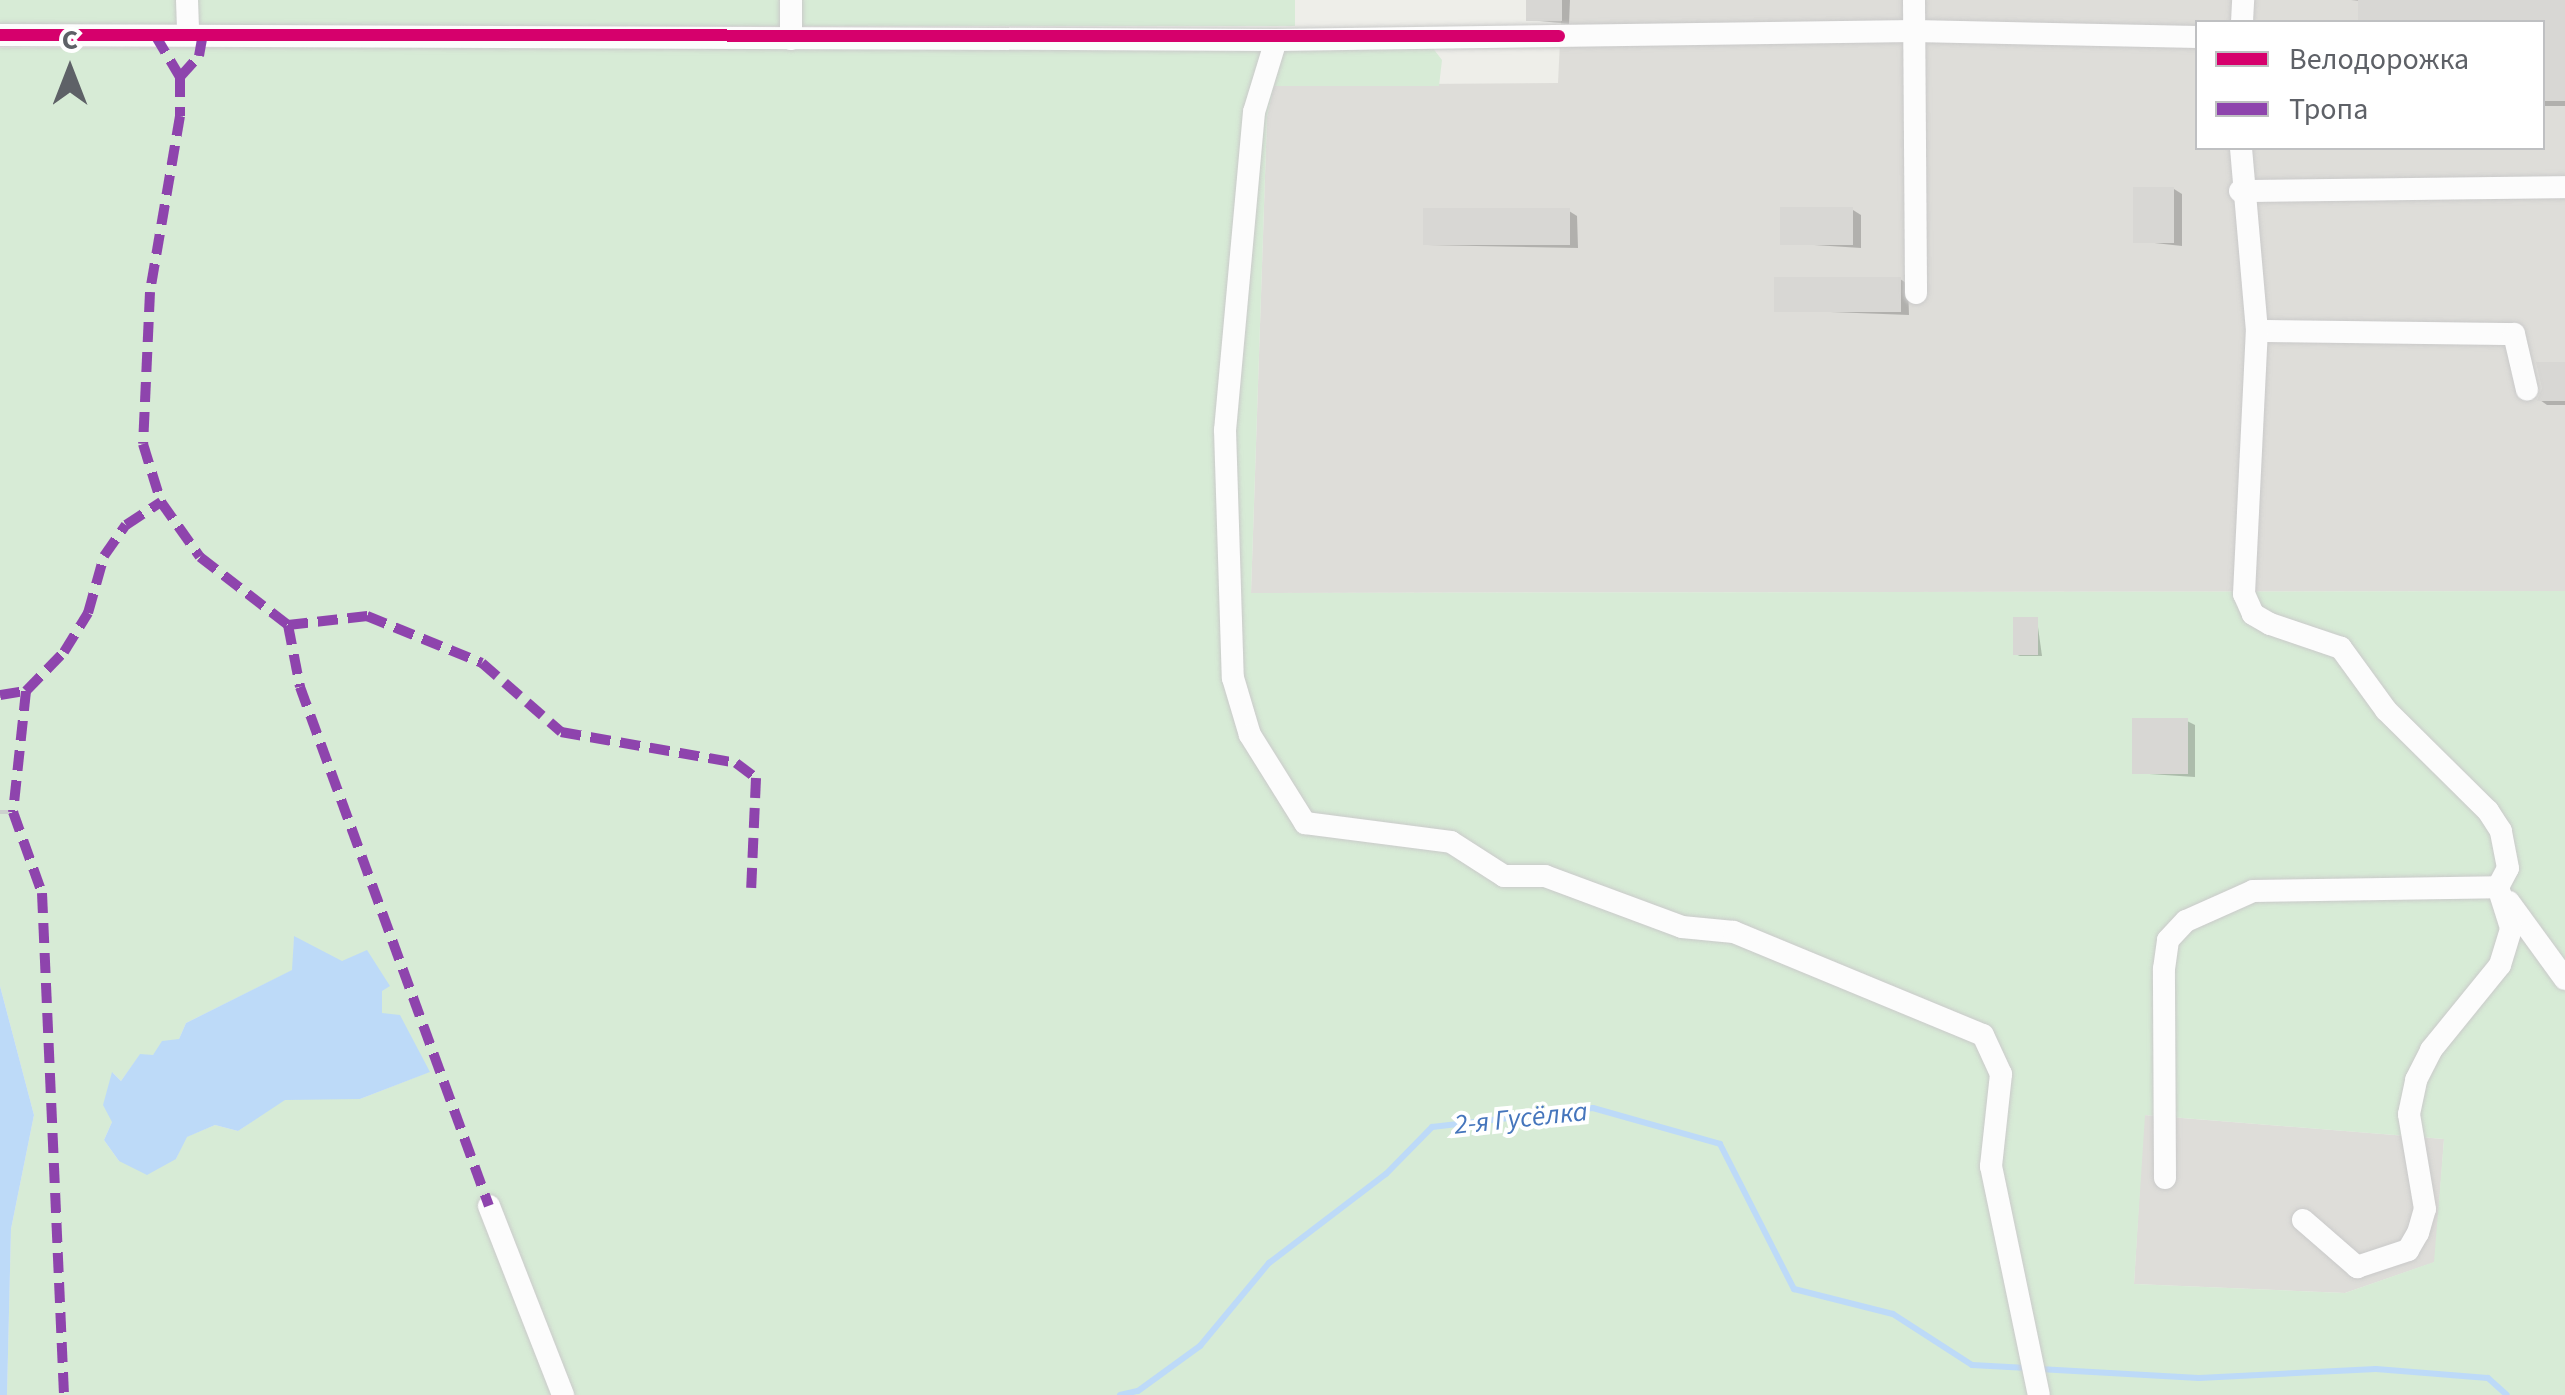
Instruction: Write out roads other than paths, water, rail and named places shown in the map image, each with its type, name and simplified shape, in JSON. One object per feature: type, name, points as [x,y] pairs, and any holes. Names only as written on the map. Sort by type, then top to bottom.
[{"type":"street","points":[[187,0],[188,34]]},
{"type":"street","points":[[791,0],[792,39]]},
{"type":"street","points":[[1914,0],[1916,293]]},
{"type":"street","points":[[0,35],[1276,40],[1914,31],[2195,38]]},
{"type":"street","points":[[1276,40],[1254,112],[1225,430],[1233,678],[1250,734],[1306,823],[1451,842],[1504,876],[1545,876],[1682,928],[1734,932],[1984,1035],[2001,1074],[1991,1166],[2040,1395]]},
{"type":"street","points":[[2241,150],[2240,191],[2258,332],[2244,594],[2252,614],[2320,636],[2353,660],[2386,710],[2501,831],[2508,868],[2498,887],[2511,928],[2500,964],[2431,1050],[2416,1080],[2409,1114],[2425,1208],[2418,1234],[2408,1250],[2356,1266],[2303,1220]]},
{"type":"street","points":[[2240,191],[2565,187]]},
{"type":"street","points":[[2258,332],[2514,334],[2526,390]]},
{"type":"street","points":[[2498,887],[2565,979]]},
{"type":"street","points":[[2165,1178],[2164,969],[2168,940],[2186,921],[2253,891],[2498,887]]},
{"type":"street","points":[[488,1206],[563,1395]]},
{"type":"water","points":[[294,936],[342,961],[367,950],[390,986],[382,991],[382,1013],[400,1015],[430,1072],[360,1099],[285,1100],[238,1131],[215,1125],[187,1137],[176,1159],[147,1175],[119,1161],[104,1140],[112,1122],[103,1105],[112,1072],[121,1081],[140,1054],[153,1055],[162,1041],[179,1039],[186,1023],[292,970]]},
{"type":"water","points":[[0,986],[34,1115],[11,1229],[7,1395],[0,1395]]},
{"type":"waterway","name":"2-я Гусёлка","points":[[1120,1395],[1138,1391],[1200,1346],[1269,1263],[1386,1174],[1432,1127],[1593,1108],[1720,1144],[1794,1289],[1893,1314],[1972,1365],[2027,1368]]},
{"type":"waterway","name":"2-я Гусёлка","points":[[2039,1369],[2199,1378],[2376,1369],[2488,1378],[2507,1395]]}]
